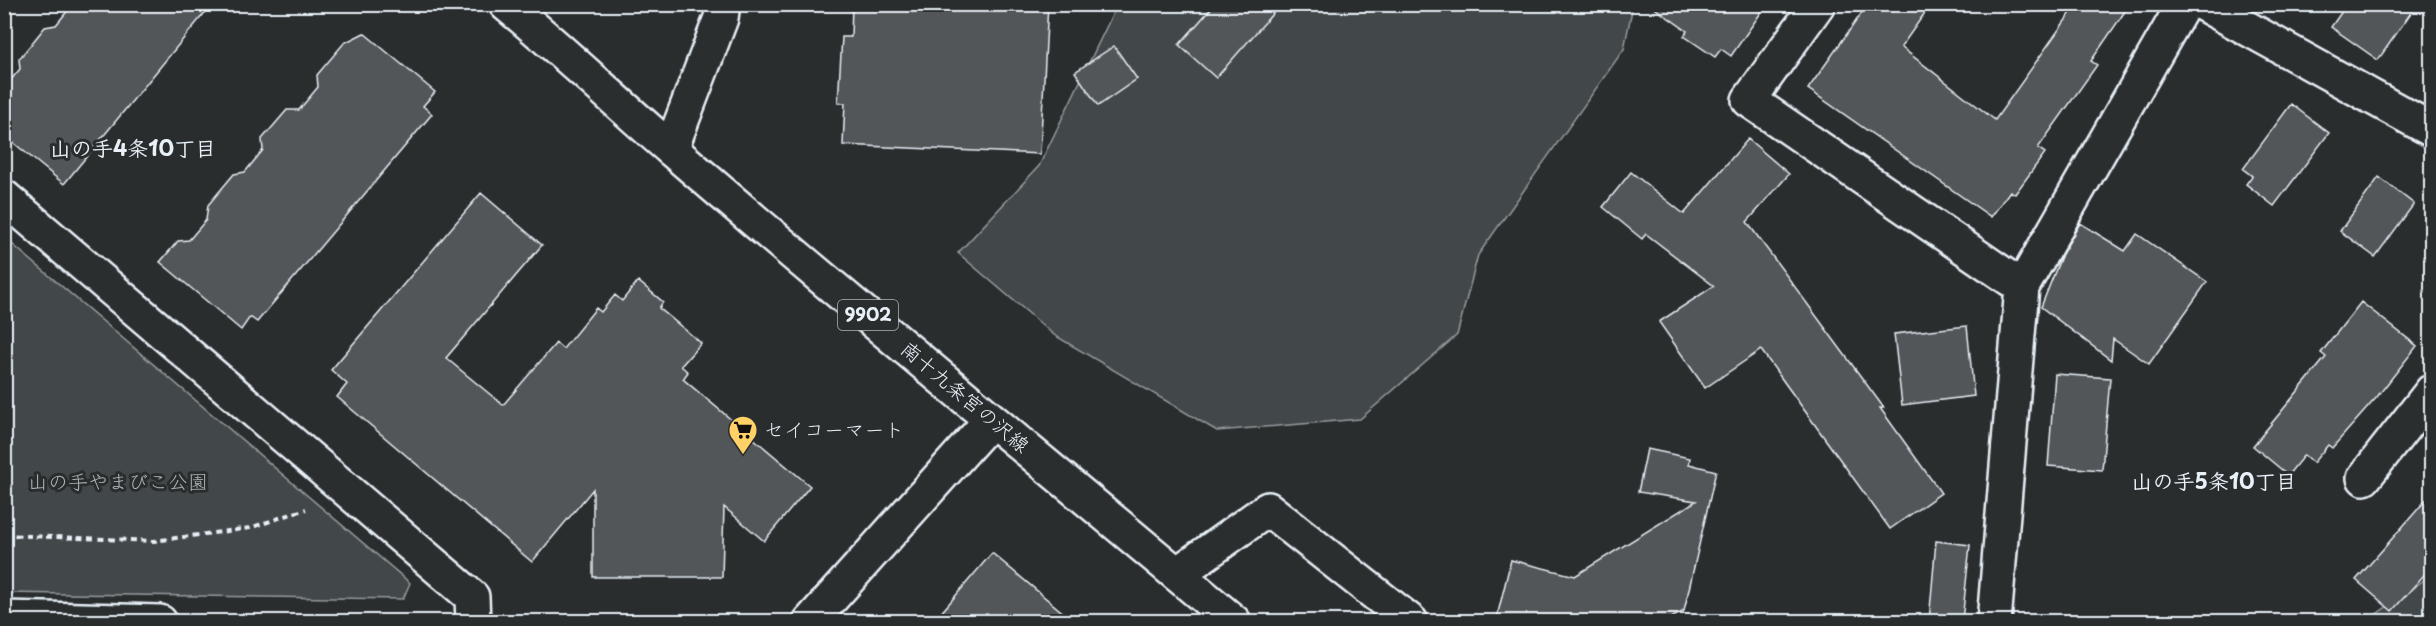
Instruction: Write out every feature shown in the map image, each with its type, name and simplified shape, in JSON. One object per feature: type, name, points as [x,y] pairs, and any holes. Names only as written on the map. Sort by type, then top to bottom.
[{"type":"street","name":"南十九条宮の沢線","points":[[506,4],[671,149],[991,420],[1234,621]]},
{"type":"street","points":[[671,149],[721,18],[723,4]]},
{"type":"street","points":[[1818,4],[1749,100],[2022,287]]},
{"type":"street","points":[[1994,621],[2022,287],[2184,4]]},
{"type":"street","points":[[2203,4],[2432,130]]},
{"type":"street","points":[[4,197],[472,597],[473,621]]},
{"type":"street","points":[[2364,478],[2432,391]]},
{"type":"street","points":[[810,621],[991,420]]},
{"type":"street","points":[[1177,574],[1268,508],[1412,621]]},
{"type":"street","points":[[4,618],[160,621]]},
{"type":"path","points":[[4,535],[154,540],[250,528],[318,504],[335,480]]},
{"type":"green space","points":[[1117,5],[1633,5],[1624,49],[1478,255],[1457,335],[1360,419],[1217,431],[1054,335],[958,253],[1039,166]]},
{"type":"green space","name":"山の手やまびこ公園","points":[[5,238],[410,583],[403,599],[5,593]]},
{"type":"green space","points":[[2431,575],[2431,621],[2367,621]]},
{"type":"building","points":[[73,4],[212,4],[64,184],[4,135],[4,88],[20,69],[19,59],[45,27],[56,25]]},
{"type":"building","points":[[852,4],[1048,4],[1040,154],[843,145],[845,103],[838,103],[842,37],[851,37]]},
{"type":"building","points":[[1215,4],[1281,4],[1216,78],[1179,45]]},
{"type":"building","points":[[1649,4],[1767,4],[1731,56],[1721,49],[1715,57],[1684,36],[1687,31]]},
{"type":"building","points":[[1868,4],[1931,4],[1901,47],[1995,120],[2077,4],[2130,4],[2091,61],[2097,65],[2038,148],[2045,153],[2015,194],[2010,191],[1991,217],[1808,89]]},
{"type":"building","points":[[2347,4],[2417,4],[2378,60],[2331,27]]},
{"type":"building","points":[[364,33],[435,92],[423,106],[432,114],[257,322],[250,317],[241,330],[160,262],[178,241],[189,240],[206,220],[208,205],[234,174],[245,172],[263,150],[262,139],[287,110],[299,110],[318,87],[317,75],[344,43]]},
{"type":"building","points":[[1114,46],[1137,79],[1098,106],[1075,72]]},
{"type":"building","points":[[2291,104],[2329,133],[2274,206],[2246,184],[2252,176],[2243,169]]},
{"type":"building","points":[[1748,139],[1789,174],[1747,222],[1884,408],[1880,408],[1941,493],[1890,529],[1761,350],[1705,388],[1659,322],[1714,286],[1646,234],[1642,239],[1603,207],[1631,172],[1684,214]]},
{"type":"building","points":[[2379,177],[2414,204],[2375,257],[2340,231]]},
{"type":"building","points":[[481,193],[542,245],[446,358],[503,405],[556,343],[563,349],[596,308],[601,312],[615,295],[622,301],[638,281],[663,302],[659,308],[701,343],[681,366],[688,372],[683,379],[810,486],[764,541],[724,507],[722,577],[593,577],[593,489],[532,562],[337,397],[347,384],[331,370]]},
{"type":"building","points":[[2080,223],[2125,251],[2137,234],[2207,282],[2149,364],[2113,339],[2111,360],[2041,307],[2062,254]]},
{"type":"building","points":[[2361,302],[2417,346],[2377,397],[2332,448],[2328,445],[2313,463],[2304,455],[2288,475],[2253,446],[2326,357],[2321,353]]},
{"type":"building","points":[[1967,326],[1974,396],[1902,405],[1894,334]]},
{"type":"building","points":[[2055,374],[2110,378],[2102,470],[2048,466]]},
{"type":"building","points":[[1647,449],[1690,458],[1689,464],[1716,471],[1684,611],[1666,621],[1496,621],[1511,560],[1575,576],[1696,501],[1638,492]]},
{"type":"building","points":[[2432,493],[2432,566],[2392,611],[2356,580]]},
{"type":"building","points":[[1936,541],[1970,545],[1962,621],[1929,621]]},
{"type":"building","points":[[992,553],[1073,621],[934,621]]},
{"type":"place","name":"セイコーマート","points":[[743,456]]},
{"type":"district","name":"山の手4条10丁目","points":[[133,149]]},
{"type":"district","name":"山の手5条10丁目","points":[[2214,482]]}]
